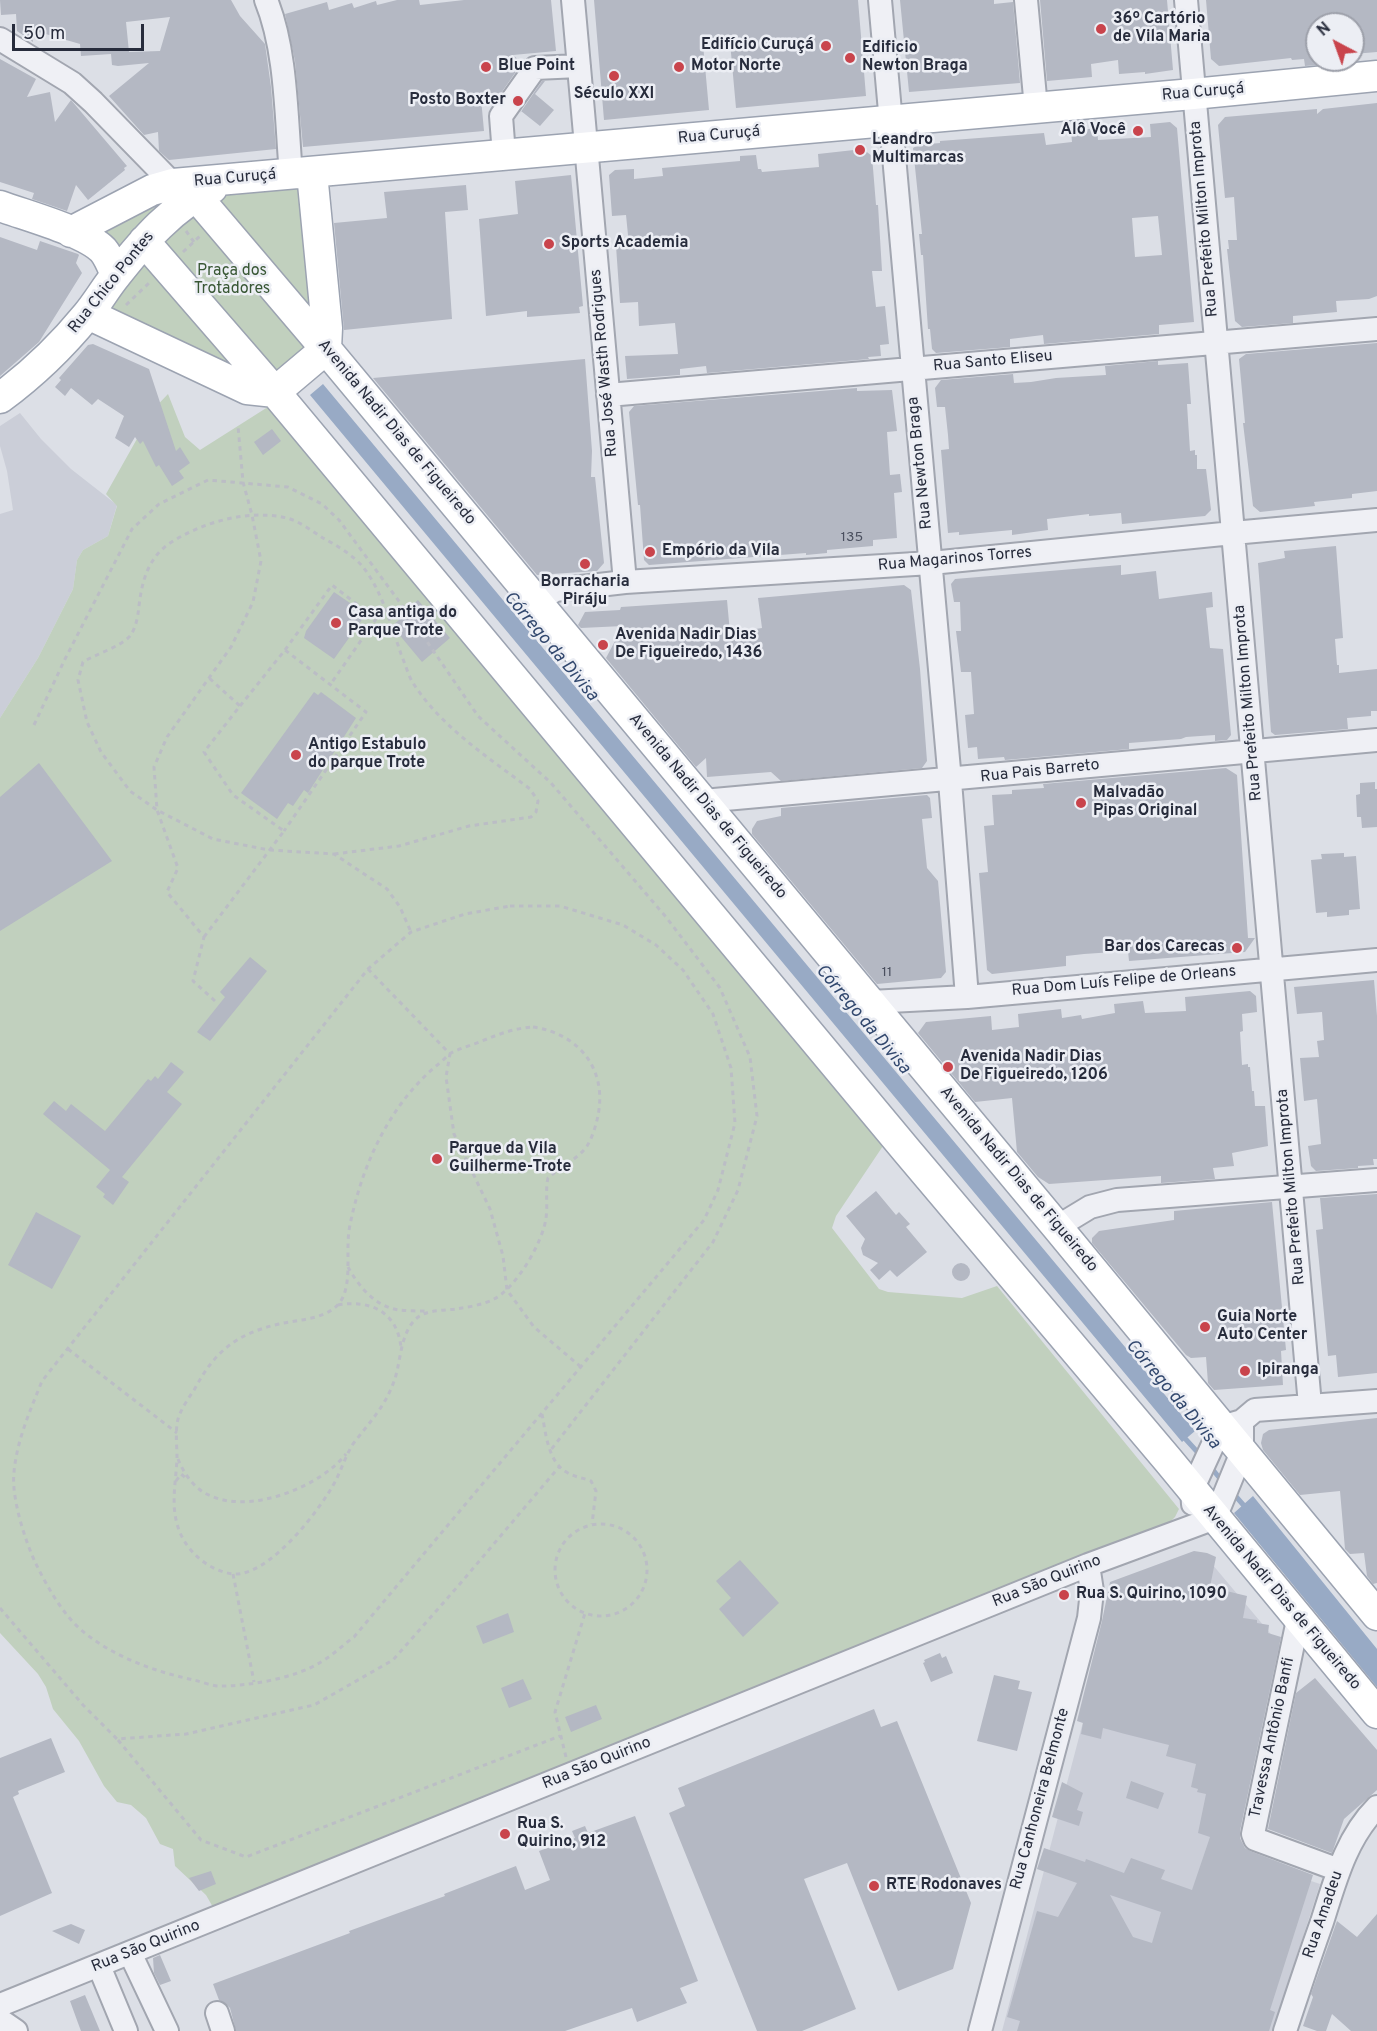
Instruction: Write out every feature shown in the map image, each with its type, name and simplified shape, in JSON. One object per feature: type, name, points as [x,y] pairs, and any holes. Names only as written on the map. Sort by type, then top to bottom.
[{"type":"main road","name":"Rua Curuçá","points":[[71,232],[152,190],[184,190],[232,180],[1377,76]]},
{"type":"main road","points":[[88,314],[247,389],[274,392],[326,349],[327,328],[301,174]]},
{"type":"main road","name":"Rua Chico Pontes","points":[[0,398],[34,372],[88,314],[184,190]]},
{"type":"main road","name":"Avenida Nadir Dias de Figueiredo","points":[[184,190],[326,349],[1057,1227],[1231,1424],[1242,1452],[1377,1615]]},
{"type":"main road","points":[[0,206],[71,232],[96,245],[104,252],[116,275]]},
{"type":"main road","name":"Avenida Nadir Dias de Figueiredo","points":[[144,241],[274,392],[1192,1490],[1205,1521],[1298,1620],[1377,1713]]},
{"type":"street","points":[[266,0],[276,31],[301,174]]},
{"type":"street","name":"Rua José Wasth Rodrigues","points":[[573,0],[626,582]]},
{"type":"street","name":"Rua Newton Braga","points":[[880,0],[950,780],[967,997]]},
{"type":"street","points":[[1026,0],[1036,108]]},
{"type":"street","name":"Rua Prefeito Milton Improta","points":[[1186,0],[1310,1405]]},
{"type":"street","name":"Avenida Nadir Dias de Figueiredo","points":[[0,39],[79,89],[184,190]]},
{"type":"street","points":[[504,155],[501,116],[536,68],[579,66]]},
{"type":"street","name":"Rua Santo Eliseu","points":[[608,396],[1377,328]]},
{"type":"street","name":"Rua Magarinos Torres","points":[[537,602],[555,590],[626,582],[931,563],[1377,520]]},
{"type":"street","name":"Rua Pais Barreto","points":[[703,801],[1377,740]]},
{"type":"street","name":"Rua Dom Luís Felipe de Orleans","points":[[870,1002],[967,997],[1377,960]]},
{"type":"street","points":[[1057,1227],[1090,1207],[1117,1200],[1377,1180]]},
{"type":"street","points":[[1192,1490],[1231,1424],[1255,1410],[1377,1401]]},
{"type":"street","points":[[1205,1521],[1242,1452]]},
{"type":"street","name":"Rua São Quirino","points":[[0,2005],[1088,1566],[1205,1521]]},
{"type":"street","name":"Rua Canhoneira Belmonte","points":[[980,2031],[1089,1618],[1092,1591],[1088,1566]]},
{"type":"street","name":"Travessa Antônio Banfi","points":[[1298,1620],[1253,1834],[1255,1839],[1339,1870]]},
{"type":"street","name":"Rua Amadeu","points":[[1285,2031],[1339,1870],[1352,1841],[1368,1816],[1377,1807]]},
{"type":"street","points":[[130,1953],[167,2031]]},
{"type":"street","points":[[99,1966],[126,2031]]},
{"type":"street","points":[[0,2020],[16,2031]]},
{"type":"path","points":[[182,252],[202,233]]},
{"type":"path","points":[[122,309],[153,279]]},
{"type":"path","points":[[204,937],[167,892],[178,868],[157,810],[154,767],[167,737],[231,647],[253,602],[261,561],[243,482],[238,426]]},
{"type":"path","points":[[34,725],[132,529],[159,504],[208,480],[288,487],[322,504],[339,520],[392,591],[478,716],[551,783],[666,917],[720,988],[750,1058],[757,1116],[738,1190],[713,1242],[550,1451]]},
{"type":"path","points":[[252,515],[288,518],[334,544],[362,566],[381,599],[412,682],[437,715],[530,789],[538,801],[536,812],[531,817],[469,826],[399,846],[334,854],[269,850],[213,839],[157,810],[130,790],[100,752],[87,722],[78,680],[83,662],[123,642],[132,634],[144,579],[151,560],[168,544],[190,532],[230,517],[252,515]]},
{"type":"path","points":[[284,831],[233,795],[204,753],[285,650],[332,585],[376,619],[330,685]]},
{"type":"path","points":[[215,1000],[193,981],[204,937],[284,831],[366,712],[285,650]]},
{"type":"path","points":[[208,677],[240,706]]},
{"type":"path","points":[[334,854],[387,889],[400,907],[411,932]]},
{"type":"path","points":[[510,906],[560,906],[622,925],[656,945],[683,970],[713,1014],[730,1068],[735,1123],[718,1191],[704,1220],[354,1637],[320,1663],[281,1678],[218,1686],[168,1674],[126,1659],[85,1634],[63,1610],[43,1578],[29,1549],[16,1498],[13,1474],[24,1425],[42,1381],[368,969],[411,932],[465,914],[510,906]]},
{"type":"path","points":[[368,969],[450,1054]]},
{"type":"path","points":[[338,1305],[346,1288],[347,1242],[353,1208],[362,1179],[389,1120],[419,1082],[450,1054],[512,1030],[543,1029],[565,1038],[579,1049],[599,1078],[601,1091],[595,1129],[587,1146],[548,1178],[546,1217],[541,1237],[507,1290],[493,1300],[479,1304],[431,1311],[402,1311],[382,1305],[363,1289],[347,1266]]},
{"type":"path","points":[[450,1054],[446,1077],[454,1134],[490,1209],[503,1256],[507,1290],[534,1327],[581,1367]]},
{"type":"path","points":[[351,1447],[335,1482],[314,1514],[262,1566],[252,1571],[233,1574],[222,1571],[207,1564],[184,1541],[178,1529],[174,1508],[179,1417],[207,1366],[225,1347],[241,1336],[280,1323],[317,1317],[338,1305],[366,1304],[387,1317],[399,1333],[401,1358]]},
{"type":"path","points":[[174,1485],[181,1474],[211,1497],[242,1501],[277,1496],[297,1489],[325,1474],[340,1462],[378,1415],[393,1385],[406,1336],[412,1323],[420,1315],[431,1311]]},
{"type":"path","points":[[68,1349],[177,1433]]},
{"type":"path","points":[[542,1413],[550,1451],[559,1467],[568,1474],[591,1481],[596,1491],[592,1524]]},
{"type":"path","points":[[177,1457],[185,1474],[198,1488]]},
{"type":"path","points":[[117,1739],[186,1734],[314,1705],[393,1660],[559,1467]]},
{"type":"path","points":[[592,1524],[608,1524],[623,1529],[635,1538],[643,1549],[647,1564],[647,1578],[642,1592],[633,1604],[621,1612],[606,1616],[591,1616],[578,1610],[565,1600],[557,1586],[555,1571],[557,1555],[565,1541],[577,1530],[592,1524]]},
{"type":"path","points":[[233,1574],[254,1682]]},
{"type":"path","points":[[0,1608],[83,1705],[117,1739],[201,1840],[246,1857],[560,1736]]},
{"type":"path","points":[[568,1766],[555,1712],[585,1613]]},
{"type":"shaded area","points":[[20,413],[41,439],[71,469],[117,505],[108,536],[83,550],[77,560],[73,589],[38,658],[0,718],[0,514],[13,510],[7,471],[0,446],[0,426]]},
{"type":"shaded area","points":[[1212,1564],[1280,1645],[1231,1854],[1320,1884],[1273,2031],[1002,2031],[1116,1596]]},
{"type":"green space","name":"Praça dos Trotadores","points":[[305,182],[320,333],[275,382],[256,382],[98,310],[144,250],[229,189]]},
{"type":"green space","points":[[166,199],[118,252],[103,241],[101,224]]},
{"type":"green space","name":"Parque da Vila Guilherme-Trote","points":[[168,394],[185,437],[200,450],[271,405],[885,1143],[836,1216],[832,1228],[879,1289],[888,1292],[962,1298],[997,1286],[1179,1509],[1167,1525],[214,1909],[206,1895],[175,1866],[173,1849],[160,1844],[146,1818],[131,1805],[117,1802],[104,1786],[79,1741],[53,1709],[46,1687],[38,1674],[0,1633],[0,718],[38,658],[73,589],[77,560],[83,550],[108,536],[117,506],[106,494],[138,437],[146,417]]},
{"type":"water","points":[[323,384],[1195,1431],[1182,1442],[310,395]]},
{"type":"water","points":[[1253,1496],[1377,1649],[1377,1687],[1234,1513]]},
{"type":"building","points":[[0,0],[231,0],[240,16],[265,44],[276,149],[169,160],[159,151],[158,132],[144,135],[109,96],[149,63],[112,65],[111,54],[81,56],[80,44],[32,30],[33,42],[17,31],[16,14],[1,15]],"holes":[[[170,17],[160,51],[129,52],[126,22]]]},
{"type":"building","points":[[397,0],[419,0],[420,5],[464,0],[551,0],[556,51],[513,55],[522,63],[492,106],[481,98],[484,131],[303,147],[295,61],[285,14],[327,2],[329,10],[352,3],[354,8],[376,1],[377,5]]},
{"type":"building","points":[[594,0],[858,0],[866,96],[736,108],[730,42],[703,44],[709,110],[604,120]]},
{"type":"building","points":[[900,0],[994,0],[994,4],[1013,2],[1020,83],[909,92]]},
{"type":"building","points":[[1040,0],[1167,0],[1173,70],[1145,74],[1145,72],[1119,74],[1118,60],[1091,64],[1092,77],[1047,81]]},
{"type":"building","points":[[1206,0],[1377,0],[1377,52],[1365,53],[1365,12],[1305,12],[1305,66],[1304,59],[1292,60],[1291,58],[1219,66],[1211,59]]},
{"type":"building","points":[[0,59],[36,79],[27,97],[50,92],[55,122],[71,100],[127,166],[125,170],[88,200],[76,185],[67,211],[32,199],[34,193],[0,182]]},
{"type":"building","points":[[542,81],[545,81],[535,94],[554,110],[540,126],[521,111]]},
{"type":"building","points":[[1377,103],[1377,296],[1369,299],[1336,301],[1337,312],[1293,316],[1293,323],[1242,327],[1235,321],[1227,249],[1229,249],[1228,240],[1237,240],[1234,197],[1225,198],[1218,125],[1225,117],[1317,109],[1317,114],[1323,109]]},
{"type":"building","points":[[1170,122],[1177,128],[1194,322],[1159,325],[1159,334],[1044,344],[1043,335],[1010,339],[1010,347],[936,353],[932,349],[930,329],[928,329],[923,255],[921,255],[919,234],[922,234],[913,148],[918,145],[940,143],[940,141],[1044,133],[1046,145],[1072,142],[1071,131],[1097,128],[1098,140],[1151,137],[1150,124]],"holes":[[[1158,216],[1162,255],[1135,257],[1132,218]]]},
{"type":"building","points":[[863,149],[872,156],[876,205],[878,205],[882,271],[872,271],[876,307],[885,306],[889,344],[880,345],[881,356],[868,357],[869,359],[707,373],[706,366],[680,369],[680,375],[627,379],[625,356],[678,354],[675,323],[639,326],[638,302],[620,303],[616,246],[629,245],[626,215],[612,216],[609,175],[615,170],[634,169],[634,179],[663,176],[662,168],[740,161],[740,156],[756,155],[758,169],[762,172],[819,167],[818,154]]},
{"type":"building","name":"Sports Academia","points":[[571,175],[583,306],[579,307],[580,313],[527,317],[527,311],[486,316],[479,219],[518,214],[515,181]]},
{"type":"building","points":[[466,185],[468,210],[445,212],[452,319],[344,330],[334,223],[387,218],[384,192]]},
{"type":"building","points":[[0,237],[37,250],[40,241],[78,254],[76,263],[82,273],[39,342],[0,376]]},
{"type":"building","points":[[1377,343],[1377,491],[1352,494],[1352,498],[1314,502],[1315,506],[1260,512],[1253,506],[1243,423],[1245,423],[1239,359],[1246,354]]},
{"type":"building","points":[[93,344],[149,369],[176,451],[180,447],[190,463],[179,471],[184,478],[172,486],[159,465],[156,467],[143,441],[140,444],[135,437],[129,447],[115,438],[124,416],[98,399],[92,405],[71,388],[65,396],[55,387],[61,380],[59,378],[88,345]]},
{"type":"building","points":[[585,359],[592,451],[591,477],[595,477],[604,563],[597,571],[537,575],[373,378]]},
{"type":"building","points":[[1158,361],[1158,365],[1188,363],[1191,404],[1187,404],[1190,451],[1195,450],[1195,455],[1197,455],[1197,469],[1206,469],[1211,510],[1205,516],[1122,524],[1121,513],[1089,516],[1089,514],[1047,519],[1048,530],[1012,535],[1012,530],[959,535],[959,532],[948,533],[941,450],[949,449],[948,435],[945,407],[937,407],[935,388],[941,380],[1013,374],[1014,383],[1031,382],[1106,375],[1105,366]]},
{"type":"building","points":[[857,388],[857,391],[892,390],[897,431],[887,432],[890,475],[900,474],[902,492],[894,493],[897,538],[873,540],[873,546],[827,550],[827,553],[806,555],[806,553],[649,565],[644,560],[629,412],[634,406]]},
{"type":"building","points":[[272,429],[281,441],[263,455],[254,442]]},
{"type":"building","points":[[1336,546],[1343,638],[1335,639],[1337,665],[1339,665],[1339,673],[1377,669],[1377,711],[1371,711],[1371,716],[1347,718],[1348,729],[1275,735],[1271,732],[1258,563],[1285,558],[1284,551]]},
{"type":"building","points":[[1121,565],[1121,575],[1156,571],[1159,599],[1212,592],[1213,607],[1206,608],[1210,648],[1223,649],[1231,735],[1227,740],[1215,741],[1215,735],[1186,737],[1129,743],[1129,749],[1005,760],[1004,757],[978,759],[977,747],[968,748],[965,715],[974,714],[971,672],[961,672],[956,631],[961,631],[960,602],[954,602],[951,584],[955,579]]},
{"type":"building","points":[[904,585],[911,590],[920,669],[927,761],[922,768],[781,781],[771,772],[707,777],[706,758],[696,767],[606,658],[623,626],[581,628],[578,625],[585,612],[620,610],[621,607],[727,600],[730,633],[762,628],[758,598]]},
{"type":"building","name":"Casa antiga do Parque Trote","points":[[334,592],[366,614],[334,659],[304,638],[306,631]]},
{"type":"building","points":[[418,600],[450,638],[422,662],[392,626],[399,620],[397,618]]},
{"type":"building","name":"Antigo Estabulo do parque Trote","points":[[314,692],[318,695],[321,692],[356,718],[308,793],[304,790],[293,806],[288,803],[277,819],[241,793]]},
{"type":"building","points":[[39,763],[112,861],[0,931],[0,797]]},
{"type":"building","points":[[1226,768],[1237,775],[1248,938],[1255,938],[1245,952],[1129,961],[1128,951],[1084,954],[1066,956],[1066,966],[992,974],[987,970],[979,873],[988,872],[984,826],[994,825],[992,795],[1012,794],[1012,790],[1044,788],[1043,784]]},
{"type":"building","points":[[1375,782],[1377,827],[1362,828],[1361,817],[1357,817],[1356,795],[1360,794],[1360,783]]},
{"type":"building","points":[[927,795],[930,798],[932,818],[922,819],[927,868],[938,881],[946,972],[941,978],[877,984],[752,834],[752,829],[757,821],[781,816],[781,808]]},
{"type":"building","points":[[1344,853],[1344,857],[1356,856],[1360,909],[1349,910],[1349,915],[1327,917],[1327,912],[1316,913],[1311,860],[1322,859],[1321,854]]},
{"type":"building","points":[[250,957],[267,971],[210,1041],[197,1032],[225,997],[220,992]]},
{"type":"building","points":[[1374,980],[1377,1016],[1377,1159],[1373,1159],[1374,1165],[1316,1171],[1311,1166],[1308,1146],[1321,1144],[1317,1099],[1304,1101],[1300,1058],[1319,1057],[1317,1041],[1324,1040],[1322,1012],[1297,1014],[1294,987]]},
{"type":"building","points":[[1250,991],[1256,996],[1257,1012],[1242,1014],[1243,1031],[1240,1032],[1242,1065],[1248,1064],[1250,1067],[1255,1106],[1265,1106],[1268,1146],[1232,1153],[1234,1166],[1213,1168],[1215,1179],[1161,1183],[1161,1176],[1049,1184],[1038,1177],[1017,1152],[1012,1098],[975,1102],[918,1033],[926,1022],[991,1016],[992,1030],[1019,1027],[1018,1014],[1061,1009],[1062,1018],[1081,1015],[1082,1019],[1115,1013],[1114,1004],[1143,1001],[1145,1013],[1186,1011],[1185,997]]},
{"type":"building","points":[[171,1062],[184,1072],[167,1092],[182,1104],[122,1177],[129,1182],[113,1205],[96,1187],[110,1170],[43,1114],[54,1101],[66,1111],[71,1104],[105,1131],[148,1079],[151,1081],[155,1076],[158,1079]]},
{"type":"building","points":[[876,1191],[896,1215],[899,1212],[910,1224],[906,1227],[927,1252],[897,1277],[890,1270],[879,1280],[870,1270],[878,1263],[863,1255],[861,1248],[865,1239],[846,1216]]},
{"type":"building","points":[[1377,1194],[1377,1373],[1338,1377],[1336,1355],[1328,1356],[1316,1230],[1323,1229],[1320,1198]]},
{"type":"building","points":[[1272,1202],[1286,1350],[1281,1351],[1283,1385],[1214,1390],[1208,1383],[1206,1357],[1191,1358],[1186,1355],[1092,1243],[1092,1238],[1099,1231],[1174,1220],[1174,1211]]},
{"type":"building","points":[[36,1212],[81,1236],[52,1289],[8,1265]]},
{"type":"building","points":[[961,1263],[967,1266],[970,1272],[967,1278],[961,1281],[955,1278],[952,1272],[955,1266]]},
{"type":"building","points":[[1377,1418],[1377,1583],[1373,1584],[1367,1576],[1364,1553],[1350,1554],[1345,1549],[1340,1491],[1300,1495],[1263,1450],[1261,1443],[1263,1434],[1269,1430]]},
{"type":"building","points":[[1194,1551],[1207,1553],[1216,1557],[1210,1587],[1247,1596],[1243,1618],[1269,1625],[1268,1633],[1281,1637],[1240,1838],[1245,1848],[1250,1851],[1313,1875],[1270,2010],[1275,2012],[1269,2031],[1017,2031],[1020,2021],[1007,2017],[1037,1911],[1058,1917],[1077,1883],[1037,1869],[1044,1848],[1085,1862],[1086,1859],[1124,1873],[1131,1858],[1165,1870],[1161,1879],[1192,1890],[1210,1837],[1198,1833],[1206,1794],[1197,1792],[1198,1789],[1191,1787],[1196,1764],[1166,1756],[1169,1745],[1103,1728],[1101,1739],[1081,1734],[1083,1723],[1077,1721],[1110,1582]],"holes":[[[1110,1895],[1161,1912],[1152,1943],[1133,1937]]]},
{"type":"building","points":[[740,1560],[779,1603],[743,1637],[719,1609],[731,1598],[716,1581]]},
{"type":"building","points":[[508,1613],[514,1632],[483,1644],[476,1626]]},
{"type":"building","points":[[940,1653],[942,1658],[946,1656],[953,1673],[931,1682],[923,1663],[924,1660]]},
{"type":"building","points":[[994,1675],[1020,1681],[1018,1689],[1032,1692],[1017,1751],[977,1741]]},
{"type":"building","points":[[1315,1678],[1377,1750],[1377,1790],[1344,1819],[1332,1853],[1268,1829],[1296,1693]]},
{"type":"building","points":[[523,1679],[532,1699],[509,1708],[501,1688]]},
{"type":"building","points":[[596,1705],[602,1719],[571,1732],[565,1717]]},
{"type":"building","points":[[874,1709],[881,1727],[897,1721],[971,1903],[953,1969],[898,1991],[847,1863],[804,1879],[856,2009],[802,2031],[757,2031],[669,1813],[685,1806],[678,1788]]},
{"type":"building","points":[[51,1738],[65,1772],[18,1791],[19,1794],[13,1797],[52,1893],[0,1916],[0,1758]]},
{"type":"building","points":[[1131,1781],[1164,1793],[1158,1809],[1126,1798]]},
{"type":"building","points":[[1062,1782],[1083,1793],[1077,1810],[1083,1812],[1079,1826],[1052,1817]]},
{"type":"building","points":[[635,1816],[698,1981],[680,1988],[687,2003],[637,2022],[632,2008],[565,2031],[236,2031],[230,2008],[219,2000],[213,1984],[350,1933],[349,1931],[445,1896],[444,1894],[516,1866],[525,1890],[550,1880],[539,1851],[575,1838],[572,1831],[585,1826],[588,1833]]},
{"type":"building","points":[[211,1871],[216,1884],[199,1891],[189,1878]]},
{"type":"building","points":[[1377,1914],[1377,2031],[1351,2031],[1332,2014],[1326,2031],[1317,2031],[1303,2026],[1313,1997],[1311,1994],[1337,1921],[1357,1937]]},
{"type":"building","points":[[71,1924],[85,1930],[79,1944],[52,1931]]},
{"type":"building","points":[[160,1955],[171,1981],[160,1985],[154,1973],[153,1958]]},
{"type":"building","points":[[85,1995],[100,2031],[81,2031],[70,2001]]},
{"type":"waterway","name":"Córrego da Divisa","points":[[1181,1434],[1201,1456]]},
{"type":"waterway","name":"Córrego da Divisa","points":[[1209,1465],[1222,1481]]},
{"type":"waterway","name":"Córrego da Divisa","points":[[1232,1492],[1246,1508]]},
{"type":"place","name":"36º Cartório de Vila Maria","points":[[1101,29]]},
{"type":"place","name":"Edifício Curuçá","points":[[826,46]]},
{"type":"place","name":"Edificio Newton Braga","points":[[850,58]]},
{"type":"place","name":"Blue Point","points":[[486,67]]},
{"type":"place","name":"Motor Norte","points":[[679,67]]},
{"type":"place","name":"Século XXI","points":[[614,76]]},
{"type":"place","name":"Posto Boxter","points":[[518,101]]},
{"type":"place","name":"Alô Você","points":[[1138,131]]},
{"type":"place","name":"Leandro Multimarcas","points":[[860,150]]},
{"type":"place","name":"Sports Academia","points":[[549,244]]},
{"type":"place","name":"Empório da Vila","points":[[650,552]]},
{"type":"place","name":"Borracharia Piráju","points":[[585,564]]},
{"type":"place","name":"Casa antiga do Parque Trote","points":[[336,623]]},
{"type":"place","name":"Avenida Nadir Dias De Figueiredo, 1436","points":[[603,645]]},
{"type":"place","name":"Antigo Estabulo do parque Trote","points":[[296,755]]},
{"type":"place","name":"Malvadão Pipas Original","points":[[1081,803]]},
{"type":"place","name":"Bar dos Carecas","points":[[1237,948]]},
{"type":"place","name":"Avenida Nadir Dias De Figueiredo, 1206","points":[[948,1067]]},
{"type":"place","name":"Parque da Vila Guilherme-Trote","points":[[437,1159]]},
{"type":"place","name":"Guia Norte Auto Center","points":[[1205,1327]]},
{"type":"place","name":"Ipiranga","points":[[1245,1371]]},
{"type":"place","name":"Rua S. Quirino, 1090","points":[[1064,1595]]},
{"type":"place","name":"Rua S. Quirino, 912","points":[[505,1834]]},
{"type":"place","name":"RTE Rodonaves","points":[[874,1886]]}]
